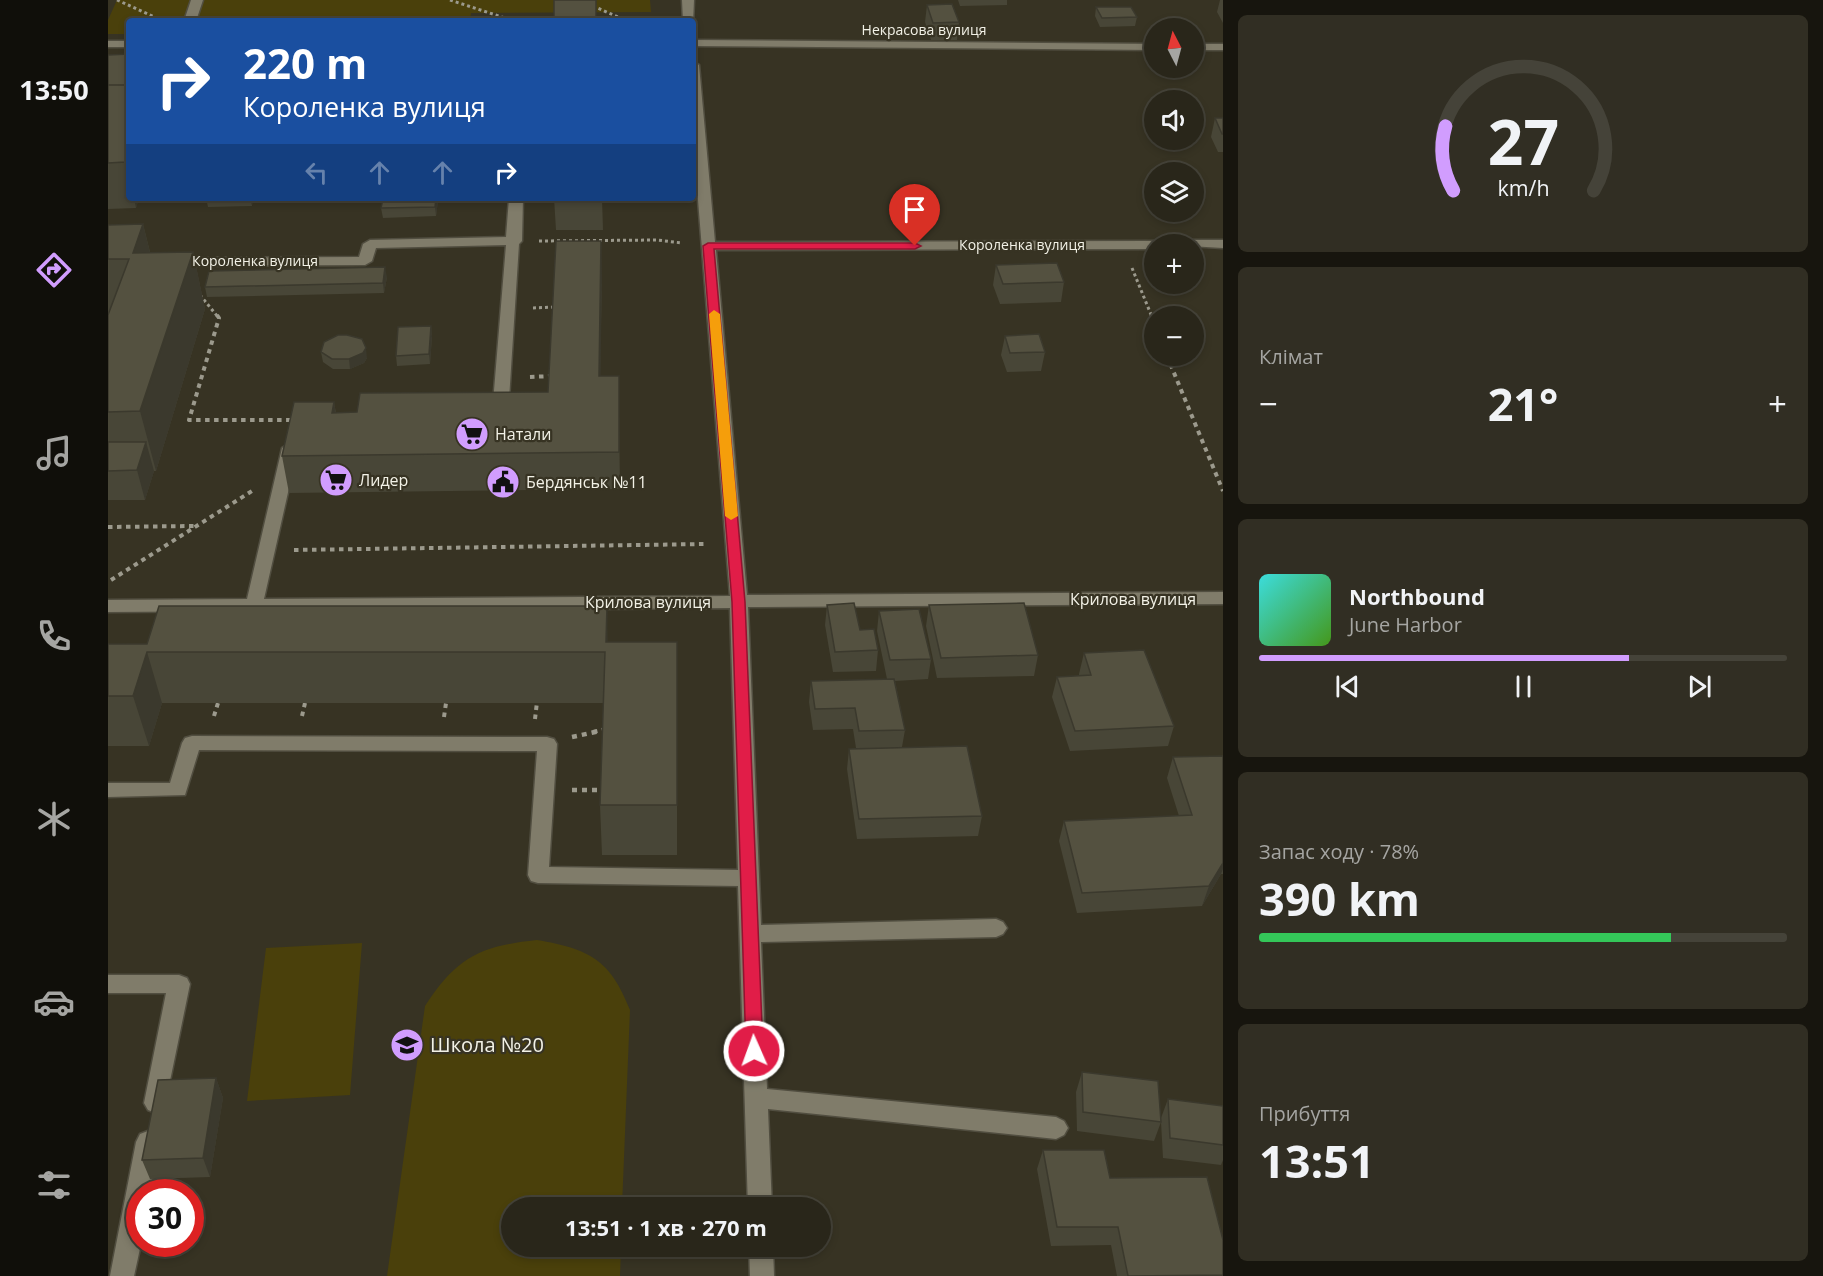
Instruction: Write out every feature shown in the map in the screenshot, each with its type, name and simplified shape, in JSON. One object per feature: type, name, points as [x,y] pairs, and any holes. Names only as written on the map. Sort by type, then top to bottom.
[{"type":"street","points":[[191,18],[197,0]]},
{"type":"street","points":[[688,0],[689,18]]},
{"type":"street","name":"Некрасова вулиця","points":[[696,43],[1144,47]]},
{"type":"street","points":[[108,44],[126,44]]},
{"type":"street","points":[[1204,47],[1223,47]]},
{"type":"street","points":[[696,101],[739,602],[760,1197]]},
{"type":"street","points":[[489,416],[500,416],[515,241],[516,201]]},
{"type":"street","name":"Короленка вулиця","points":[[152,262],[365,261],[370,243],[515,241]]},
{"type":"street","points":[[1204,244],[1223,244]]},
{"type":"street","name":"Короленка вулиця","points":[[708,246],[1144,245]]},
{"type":"street","points":[[254,605],[296,420]]},
{"type":"street","name":"Крилова вулиця","points":[[108,606],[1223,598]]},
{"type":"street","points":[[108,790],[178,790],[192,743],[547,744],[538,876],[748,878]]},
{"type":"street","points":[[750,934],[996,928]]},
{"type":"street","points":[[108,984],[179,984],[122,1276]]},
{"type":"street","points":[[756,1098],[1056,1128]]},
{"type":"street","points":[[761,1257],[762,1276]]},
{"type":"path","points":[[117,0],[156,18]]},
{"type":"path","points":[[450,0],[505,18]]},
{"type":"path","points":[[589,4],[620,18]]},
{"type":"path","points":[[515,241],[657,240],[708,246]]},
{"type":"path","points":[[1122,245],[1147,306]]},
{"type":"path","points":[[174,262],[219,318],[189,420],[296,420]]},
{"type":"path","points":[[1171,366],[1223,491]]},
{"type":"path","points":[[108,582],[285,470]]},
{"type":"path","points":[[108,527],[197,525]]},
{"type":"path","points":[[266,550],[734,543]]},
{"type":"shaded area","points":[[117,0],[650,0],[651,12],[471,13],[470,18],[126,18],[126,34],[108,34],[108,20]]},
{"type":"shaded area","points":[[537,940],[555,943],[596,959],[614,979],[630,1010],[622,1197],[501,1197],[501,1257],[621,1257],[620,1276],[387,1276],[425,1006],[459,965],[485,951]]},
{"type":"shaded area","points":[[362,943],[350,1095],[247,1101],[266,948]]},
{"type":"building","points":[[554,0],[596,0],[596,18],[554,18]]},
{"type":"building","points":[[952,4],[959,22],[933,23],[927,5]]},
{"type":"building","points":[[1096,7],[1131,7],[1137,17],[1102,18]]},
{"type":"building","points":[[126,54],[126,85],[108,85],[108,55]]},
{"type":"building","points":[[108,85],[126,85],[126,159],[125,162],[108,163]]},
{"type":"building","points":[[1215,118],[1223,118],[1223,134],[1222,134]]},
{"type":"building","points":[[382,201],[436,201],[435,207],[381,208]]},
{"type":"building","points":[[143,224],[133,253],[193,252],[140,411],[108,412],[108,315],[129,259],[108,259],[108,225]]},
{"type":"building","points":[[556,241],[601,241],[599,376],[619,376],[619,452],[282,456],[294,402],[334,402],[332,413],[357,412],[360,393],[548,392]]},
{"type":"building","points":[[1057,263],[1064,282],[1003,284],[996,265]]},
{"type":"building","points":[[385,267],[383,283],[205,287],[209,271]]},
{"type":"building","points":[[431,326],[429,354],[396,356],[398,327]]},
{"type":"building","points":[[1039,334],[1045,352],[1010,353],[1005,336]]},
{"type":"building","points":[[338,335],[362,339],[366,348],[363,353],[349,359],[332,359],[321,352],[324,342]]},
{"type":"building","points":[[108,442],[146,442],[137,470],[108,471]]},
{"type":"building","points":[[854,603],[860,630],[874,629],[878,650],[835,652],[827,605]]},
{"type":"building","points":[[1024,603],[1038,655],[941,658],[929,605]]},
{"type":"building","points":[[159,606],[607,606],[606,642],[677,642],[677,805],[600,805],[605,652],[147,652],[133,696],[108,696],[108,644],[147,644]]},
{"type":"building","points":[[919,609],[931,659],[890,660],[879,611]]},
{"type":"building","points":[[1144,650],[1174,726],[1075,731],[1057,677],[1091,675],[1084,653]]},
{"type":"building","points":[[894,679],[905,730],[859,731],[855,708],[815,709],[811,681]]},
{"type":"building","points":[[967,746],[982,816],[859,819],[849,749]]},
{"type":"building","points":[[1223,756],[1223,863],[1209,886],[1082,893],[1064,821],[1192,815],[1173,757]]},
{"type":"building","points":[[1082,1072],[1158,1081],[1161,1122],[1083,1112]]},
{"type":"building","points":[[216,1078],[203,1158],[142,1160],[158,1080]]},
{"type":"building","points":[[1168,1099],[1223,1106],[1223,1145],[1170,1138]]},
{"type":"building","points":[[1043,1150],[1104,1150],[1110,1178],[1207,1177],[1223,1240],[1223,1275],[1128,1276],[1118,1227],[1057,1227]]},
{"type":"slow traffic","points":[[714,314],[731,516]]},
{"type":"place","name":"Натали","points":[[472,434]]},
{"type":"place","name":"Лидер","points":[[336,480]]},
{"type":"place","name":"Бердянськ №11","points":[[503,482]]},
{"type":"place","name":"Школа №20","points":[[407,1045]]},
{"type":"route","points":[[754,1051],[739,602],[708,246],[915,246]]}]
